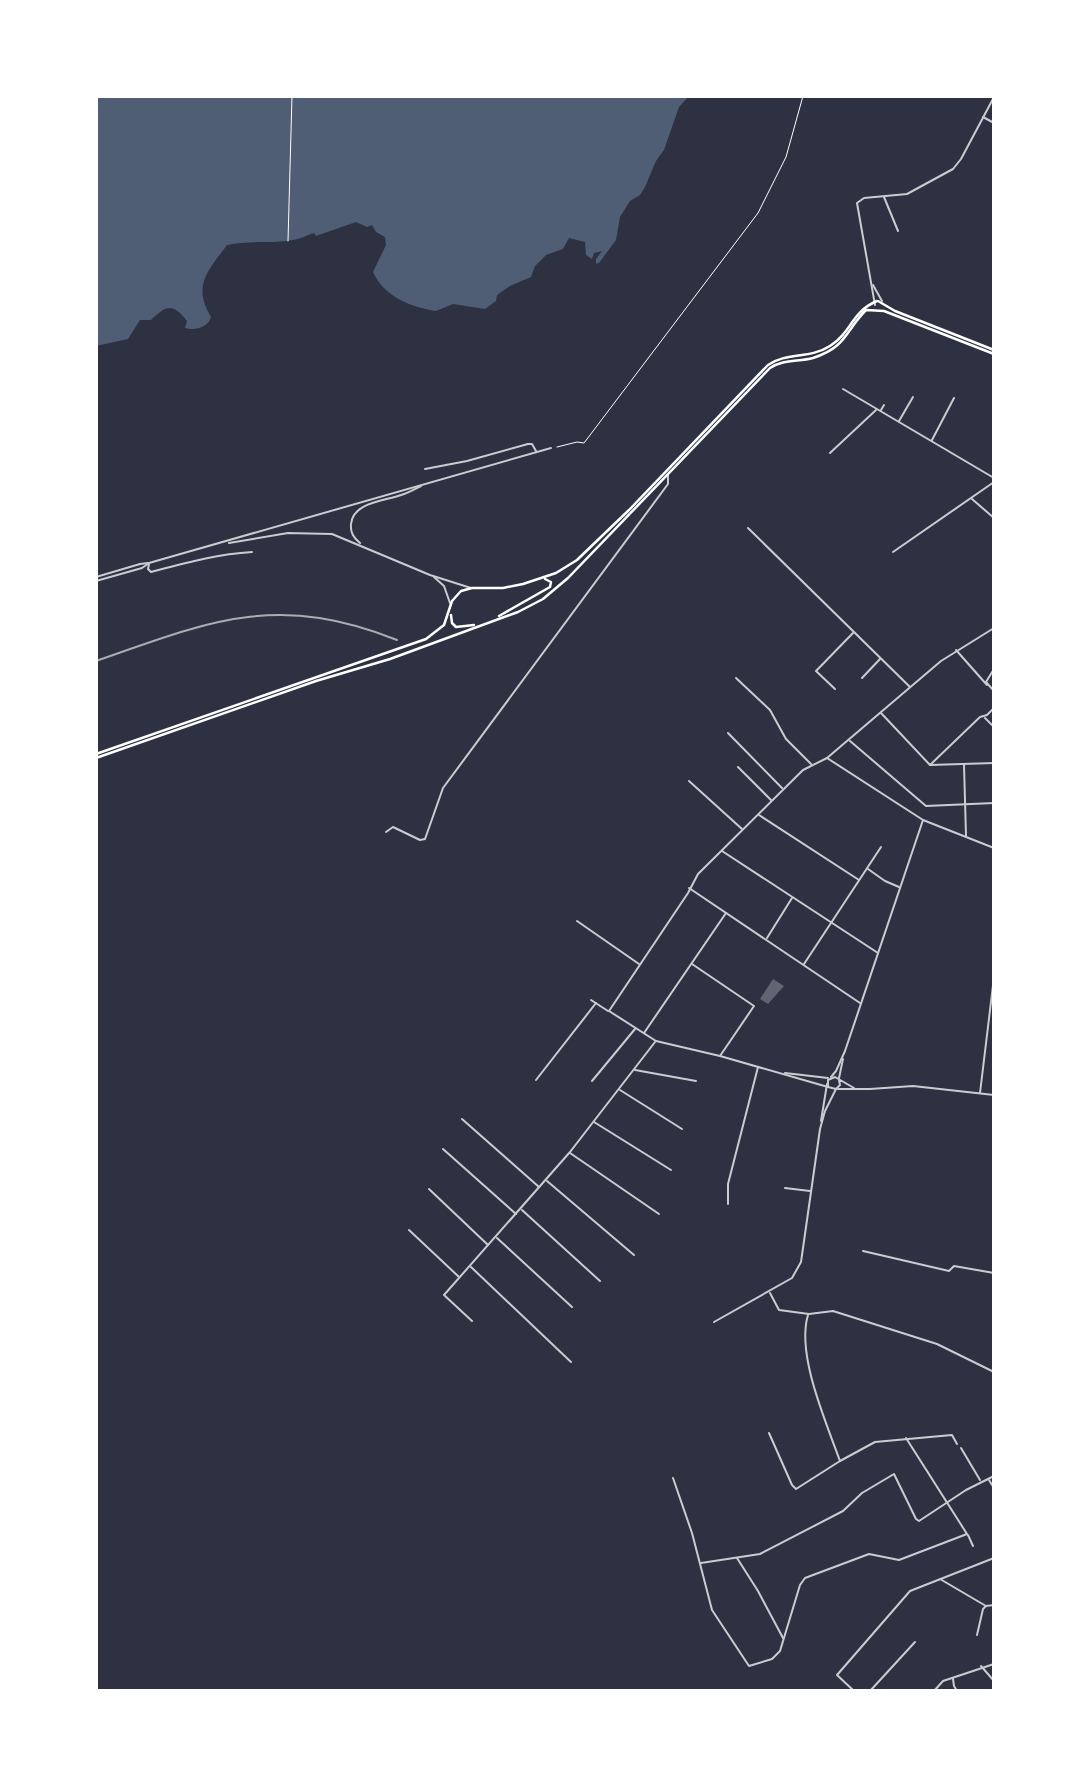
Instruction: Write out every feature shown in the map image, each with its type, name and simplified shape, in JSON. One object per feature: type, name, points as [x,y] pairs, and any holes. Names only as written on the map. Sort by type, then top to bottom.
[{"type":"main road","points":[[875,303],[879,310]]},
{"type":"main road","points":[[96,756],[426,639],[442,628],[457,594],[472,588],[503,588],[541,579],[577,560],[629,510],[768,365],[778,359],[807,356],[828,348],[843,335],[862,309],[875,303],[883,303],[895,311],[994,352]]},
{"type":"main road","points":[[879,310],[883,303]]},
{"type":"main road","points":[[96,756],[316,681],[390,659],[529,607],[560,585],[770,368],[785,361],[812,358],[829,351],[846,338],[863,312],[879,310],[994,352]]},
{"type":"main road","points":[[494,620],[550,587],[549,580],[541,579]]},
{"type":"main road","points":[[451,609],[452,623],[456,626],[478,625]]},
{"type":"street","points":[[875,303],[857,206],[859,200],[914,192],[953,169],[994,97]]},
{"type":"street","points":[[983,117],[994,122]]},
{"type":"street","points":[[884,197],[898,232]]},
{"type":"street","points":[[871,281],[883,303]]},
{"type":"street","points":[[843,389],[994,480],[893,552]]},
{"type":"street","points":[[898,422],[913,397]]},
{"type":"street","points":[[931,441],[954,398]]},
{"type":"street","points":[[830,453],[884,405]]},
{"type":"street","points":[[425,469],[467,461],[528,444],[535,447],[537,452]]},
{"type":"street","points":[[96,577],[218,545],[551,448]]},
{"type":"street","points":[[386,832],[393,827],[423,841],[427,836],[443,788],[668,484],[667,474]]},
{"type":"street","points":[[364,546],[352,533],[352,520],[357,512],[365,506],[403,495],[426,484]]},
{"type":"street","points":[[971,498],[994,519]]},
{"type":"street","points":[[276,528],[276,534]]},
{"type":"street","points":[[748,528],[911,688]]},
{"type":"street","points":[[218,545],[276,534],[332,534],[430,575],[472,588]]},
{"type":"street","points":[[149,563],[148,569],[151,572],[198,559],[252,552]]},
{"type":"street","points":[[96,582],[142,568],[149,563]]},
{"type":"street","points":[[430,575],[444,586],[451,609]]},
{"type":"street","points":[[608,1012],[698,874],[782,788],[803,769],[827,758],[956,650],[994,628]]},
{"type":"street","points":[[835,689],[816,671],[854,632]]},
{"type":"street","points":[[956,650],[993,692]]},
{"type":"street","points":[[862,678],[881,659]]},
{"type":"street","points":[[987,685],[988,676],[994,669]]},
{"type":"street","points":[[978,676],[988,676]]},
{"type":"street","points":[[736,678],[770,710],[779,728],[811,765]]},
{"type":"street","points":[[930,765],[994,708]]},
{"type":"street","points":[[881,712],[930,765],[994,763]]},
{"type":"street","points":[[983,716],[994,727]]},
{"type":"street","points":[[728,733],[782,788]]},
{"type":"street","points":[[849,740],[926,806],[994,803]]},
{"type":"street","points":[[827,758],[923,820],[994,848]]},
{"type":"street","points":[[964,764],[966,837]]},
{"type":"street","points":[[738,767],[771,800]]},
{"type":"street","points":[[689,781],[743,830]]},
{"type":"street","points":[[758,814],[859,880]]},
{"type":"street","points":[[714,1322],[792,1278],[802,1262],[827,1086],[845,1051],[923,820]]},
{"type":"street","points":[[803,965],[881,847]]},
{"type":"street","points":[[722,850],[878,953]]},
{"type":"street","points":[[867,868],[900,888]]},
{"type":"street","points":[[689,888],[861,1004]]},
{"type":"street","points":[[765,939],[793,898]]},
{"type":"street","points":[[644,1034],[726,913]]},
{"type":"street","points":[[577,921],[640,964]]},
{"type":"street","points":[[691,964],[754,1006],[720,1056]]},
{"type":"street","points":[[980,1094],[994,977]]},
{"type":"street","points":[[591,1000],[656,1041],[759,1066],[837,1089],[913,1086],[994,1095]]},
{"type":"street","points":[[536,1080],[596,1003]]},
{"type":"street","points":[[592,1082],[635,1029]]},
{"type":"street","points":[[472,1321],[444,1295],[570,1152],[656,1041]]},
{"type":"street","points":[[820,1129],[825,1111],[837,1089],[845,1051]]},
{"type":"street","points":[[727,1204],[728,1184],[759,1066]]},
{"type":"street","points":[[634,1070],[696,1081]]},
{"type":"street","points":[[779,1073],[830,1077],[859,1089]]},
{"type":"street","points":[[619,1089],[682,1129]]},
{"type":"street","points":[[462,1119],[540,1187]]},
{"type":"street","points":[[594,1122],[671,1170]]},
{"type":"street","points":[[443,1149],[517,1215]]},
{"type":"street","points":[[570,1152],[659,1214]]},
{"type":"street","points":[[546,1180],[634,1255]]},
{"type":"street","points":[[785,1188],[811,1192]]},
{"type":"street","points":[[429,1189],[489,1246]]},
{"type":"street","points":[[521,1209],[600,1281]]},
{"type":"street","points":[[410,1230],[460,1278]]},
{"type":"street","points":[[496,1238],[572,1307]]},
{"type":"street","points":[[863,1251],[950,1270],[954,1266],[994,1273]]},
{"type":"street","points":[[470,1266],[571,1362]]},
{"type":"street","points":[[769,1291],[779,1310],[808,1314],[833,1311],[937,1344],[994,1373]]},
{"type":"street","points":[[808,1314],[805,1330],[810,1374],[840,1461]]},
{"type":"street","points":[[769,1433],[796,1489],[875,1442],[952,1435],[957,1444]]},
{"type":"street","points":[[906,1438],[973,1546]]},
{"type":"street","points":[[961,1448],[981,1481]]},
{"type":"street","points":[[699,1563],[760,1554],[826,1521],[852,1505],[862,1493],[894,1474],[919,1521],[981,1481],[994,1476]]},
{"type":"street","points":[[673,1478],[684,1507],[712,1610],[749,1666],[777,1656],[800,1585],[805,1578],[869,1554],[899,1560],[967,1534]]},
{"type":"street","points":[[988,1478],[994,1488]]},
{"type":"street","points":[[737,1558],[784,1639]]},
{"type":"street","points":[[854,1691],[837,1675],[910,1591],[994,1558]]},
{"type":"street","points":[[939,1579],[986,1606],[994,1605]]},
{"type":"street","points":[[977,1635],[986,1606]]},
{"type":"street","points":[[870,1691],[915,1642]]},
{"type":"street","points":[[934,1691],[943,1681],[981,1666],[994,1664]]},
{"type":"street","points":[[981,1666],[994,1681]]},
{"type":"street","points":[[953,1677],[957,1691]]},
{"type":"path","points":[[288,241],[292,96]]},
{"type":"path","points":[[551,448],[584,443],[758,213],[786,157],[803,96]]},
{"type":"water","points":[[96,96],[689,96],[679,107],[664,150],[645,187],[640,195],[630,201],[620,217],[616,240],[599,263],[596,264],[596,259],[602,251],[594,253],[592,259],[586,255],[585,242],[569,238],[563,249],[546,255],[535,266],[531,277],[497,295],[496,301],[485,309],[453,304],[436,311],[417,307],[384,288],[373,272],[386,245],[385,237],[376,232],[372,225],[367,227],[356,222],[316,236],[314,233],[285,241],[227,245],[205,279],[203,296],[211,317],[204,326],[185,328],[187,321],[177,311],[169,308],[151,320],[140,320],[128,339],[96,346]]},
{"type":"building","points":[[773,979],[784,986],[768,1004],[760,999]]},
{"type":"railway","points":[[96,661],[210,624],[279,615],[315,617],[354,625],[397,640]]}]
